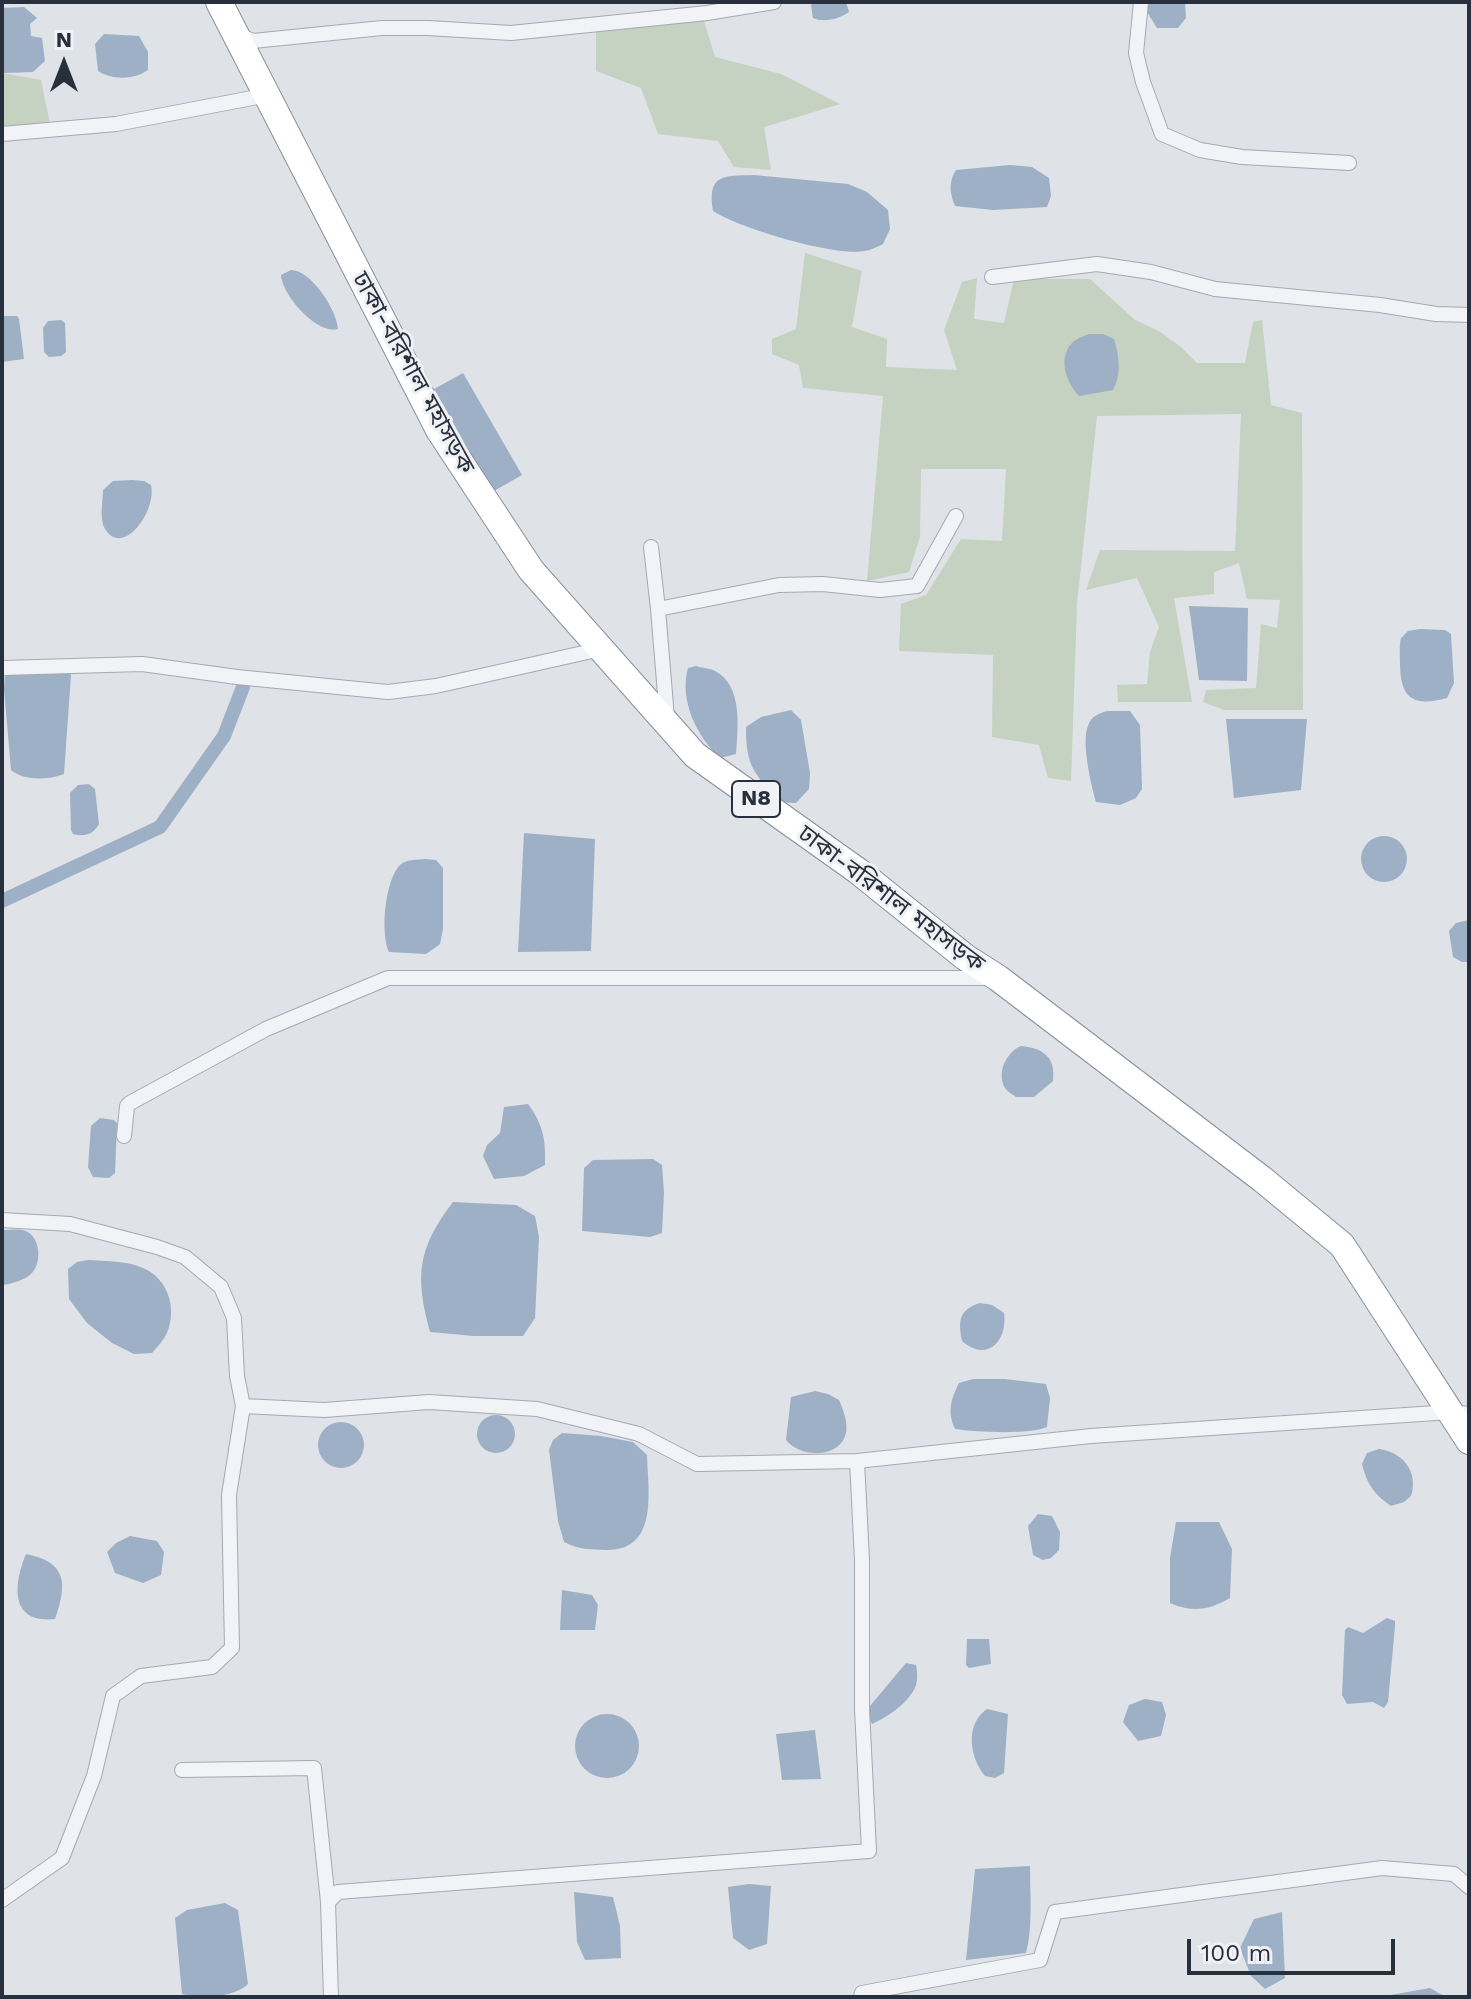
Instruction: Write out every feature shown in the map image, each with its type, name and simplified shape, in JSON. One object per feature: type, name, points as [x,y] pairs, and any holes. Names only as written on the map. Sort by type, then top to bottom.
[{"type":"highway","name":"ঢাকা-বরিশাল মহাসড়ক","points":[[219,2],[439,430],[531,570],[695,755],[858,871],[965,957],[998,978],[1262,1179],[1342,1245],[1460,1413],[1469,1441]]},
{"type":"street","points":[[236,33],[253,41],[382,28],[511,33],[707,13],[774,2]]},
{"type":"street","points":[[1141,2],[1136,53],[1162,134],[1200,150],[1242,157],[1349,163]]},
{"type":"street","points":[[2,134],[116,124],[268,95]]},
{"type":"street","points":[[992,277],[1097,264],[1151,272],[1215,289],[1469,315]]},
{"type":"street","points":[[658,609],[779,585],[823,584],[880,590],[917,586],[956,516]]},
{"type":"street","points":[[651,547],[667,725],[672,728]]},
{"type":"street","points":[[2,668],[142,664],[388,692],[436,686],[601,649]]},
{"type":"street","points":[[124,1136],[127,1106],[130,1103],[266,1029],[388,978],[998,978]]},
{"type":"street","points":[[2,1220],[70,1224],[185,1257],[221,1287],[234,1318],[237,1376],[243,1406],[229,1495],[232,1648],[212,1667],[141,1676],[113,1696],[94,1776],[62,1858],[2,1900]]},
{"type":"street","points":[[243,1406],[324,1410],[429,1402],[537,1409],[639,1434],[697,1464],[857,1461],[1091,1436],[1460,1413]]},
{"type":"street","points":[[328,1902],[338,1892],[869,1851],[862,1709],[862,1560],[857,1461]]},
{"type":"street","points":[[182,1770],[314,1768],[328,1902],[331,1997]]},
{"type":"street","points":[[861,1997],[862,1993],[1040,1960],[1055,1912],[1382,1868],[1454,1874],[1469,1887]]},
{"type":"green space","points":[[703,18],[715,57],[781,74],[840,104],[764,127],[771,170],[734,167],[718,141],[658,134],[641,88],[596,71],[596,29]]},
{"type":"green space","points":[[2,73],[41,80],[50,124],[2,128]]},
{"type":"green space","points":[[805,253],[862,271],[852,327],[887,339],[886,367],[957,370],[944,330],[962,282],[977,278],[974,319],[1004,323],[1014,279],[1090,279],[1135,320],[1159,331],[1197,363],[1245,363],[1253,322],[1262,320],[1271,405],[1302,413],[1303,710],[1224,710],[1203,702],[1206,690],[1256,688],[1261,624],[1277,628],[1280,600],[1247,599],[1239,563],[1214,572],[1214,594],[1174,598],[1192,702],[1118,702],[1117,685],[1147,684],[1150,652],[1159,627],[1137,578],[1086,590],[1100,550],[1235,551],[1241,414],[1097,416],[1077,604],[1071,781],[1048,778],[1039,745],[992,737],[993,655],[899,651],[901,604],[926,595],[961,539],[1002,541],[1006,469],[921,469],[920,537],[909,572],[867,581],[883,396],[803,388],[799,365],[772,354],[772,339],[796,329]]},
{"type":"water","points":[[814,2],[846,2],[849,12],[831,20],[813,18],[811,5]]},
{"type":"water","points":[[1147,2],[1185,2],[1186,18],[1178,28],[1157,28],[1147,12]]},
{"type":"water","points":[[24,7],[37,18],[30,24],[31,36],[42,38],[45,61],[33,72],[5,73],[2,72],[2,8]]},
{"type":"water","points":[[104,34],[139,36],[148,52],[148,70],[123,78],[98,71],[95,44]]},
{"type":"water","points":[[1010,165],[1032,167],[1049,178],[1051,196],[1047,207],[993,210],[955,206],[951,188],[956,170]]},
{"type":"water","points":[[754,175],[848,184],[867,192],[888,210],[890,229],[883,244],[867,251],[851,252],[788,240],[713,211],[715,184],[726,177]]},
{"type":"water","points":[[291,270],[307,277],[322,292],[338,329],[320,326],[294,302],[287,293],[281,275]]},
{"type":"water","points":[[2,316],[17,316],[19,319],[24,359],[2,362]]},
{"type":"water","points":[[61,320],[65,323],[66,352],[61,356],[49,357],[44,352],[43,328],[48,321]]},
{"type":"water","points":[[1089,334],[1103,334],[1114,339],[1118,378],[1113,390],[1079,396],[1065,371],[1065,356],[1073,342]]},
{"type":"water","points":[[463,373],[522,475],[487,495],[427,393]]},
{"type":"water","points":[[132,480],[151,485],[149,507],[137,528],[129,535],[112,537],[102,520],[103,490],[113,481]]},
{"type":"water","points":[[1189,606],[1248,608],[1247,681],[1199,680]]},
{"type":"water","points":[[1445,630],[1451,634],[1454,683],[1447,698],[1417,700],[1406,693],[1403,686],[1401,638],[1408,631]]},
{"type":"water","points":[[696,666],[715,671],[730,686],[737,708],[736,754],[720,758],[697,728],[686,692],[688,668]]},
{"type":"water","points":[[68,670],[71,675],[64,774],[37,778],[16,774],[11,770],[5,673]]},
{"type":"water","points":[[791,710],[801,720],[810,773],[809,789],[796,803],[776,802],[750,761],[746,727],[761,717]]},
{"type":"water","points":[[1130,711],[1140,725],[1142,789],[1136,798],[1120,805],[1096,802],[1088,763],[1086,733],[1089,723],[1098,714]]},
{"type":"water","points":[[1226,719],[1307,719],[1301,790],[1234,798]]},
{"type":"water","points":[[89,784],[95,789],[99,824],[88,834],[73,834],[70,793],[78,785]]},
{"type":"water","points":[[524,833],[595,839],[591,951],[518,952]]},
{"type":"water","points":[[1384,836],[1400,843],[1407,859],[1400,875],[1384,882],[1368,875],[1361,859],[1368,843]]},
{"type":"water","points":[[436,860],[443,868],[443,929],[440,944],[426,954],[389,952],[385,920],[391,882],[402,863]]},
{"type":"water","points":[[1469,920],[1469,962],[1462,962],[1453,957],[1449,931],[1456,923]]},
{"type":"water","points":[[1021,1046],[1042,1052],[1052,1066],[1053,1081],[1034,1097],[1016,1097],[1003,1082],[1004,1063]]},
{"type":"water","points":[[528,1104],[542,1133],[545,1165],[524,1176],[494,1179],[483,1156],[487,1145],[500,1133],[504,1107]]},
{"type":"water","points":[[100,1118],[117,1123],[115,1173],[109,1178],[93,1177],[88,1167],[91,1126]]},
{"type":"water","points":[[653,1159],[662,1165],[662,1233],[650,1237],[582,1231],[584,1168],[593,1160]]},
{"type":"water","points":[[453,1202],[516,1205],[535,1216],[539,1237],[535,1318],[523,1336],[430,1332],[422,1295],[422,1264],[432,1234]]},
{"type":"water","points":[[2,1230],[20,1230],[33,1236],[38,1248],[38,1262],[29,1275],[2,1285]]},
{"type":"water","points":[[88,1260],[138,1266],[148,1270],[163,1284],[170,1303],[170,1323],[166,1336],[152,1353],[134,1354],[112,1343],[87,1323],[69,1299],[68,1269],[77,1262]]},
{"type":"water","points":[[980,1303],[992,1305],[1004,1313],[1004,1323],[1003,1332],[994,1346],[980,1350],[962,1341],[960,1327],[964,1313]]},
{"type":"water","points":[[973,1379],[1046,1384],[1050,1398],[1047,1427],[1015,1432],[955,1429],[951,1411],[954,1395],[959,1383]]},
{"type":"water","points":[[815,1391],[839,1400],[844,1411],[846,1433],[836,1448],[810,1453],[792,1446],[786,1440],[791,1397]]},
{"type":"water","points":[[496,1415],[510,1420],[515,1434],[510,1448],[496,1453],[482,1448],[477,1434],[482,1420]]},
{"type":"water","points":[[341,1422],[357,1429],[364,1445],[357,1461],[341,1468],[325,1461],[318,1445],[325,1429]]},
{"type":"water","points":[[562,1433],[633,1442],[647,1455],[647,1516],[635,1540],[624,1547],[590,1549],[564,1542],[558,1521],[549,1450],[553,1440]]},
{"type":"water","points":[[1379,1449],[1395,1454],[1407,1464],[1413,1487],[1411,1496],[1404,1502],[1391,1506],[1369,1483],[1362,1464],[1367,1453]]},
{"type":"water","points":[[1038,1514],[1052,1516],[1060,1532],[1059,1550],[1051,1558],[1043,1560],[1033,1555],[1028,1526]]},
{"type":"water","points":[[1176,1522],[1219,1522],[1232,1549],[1230,1598],[1201,1609],[1170,1603],[1170,1558]]},
{"type":"water","points":[[130,1536],[157,1541],[164,1552],[161,1575],[143,1583],[115,1573],[107,1552]]},
{"type":"water","points":[[26,1554],[50,1563],[61,1577],[61,1596],[55,1619],[40,1619],[23,1609],[18,1590]]},
{"type":"water","points":[[562,1590],[592,1595],[598,1605],[595,1630],[560,1630]]},
{"type":"water","points":[[1387,1618],[1395,1621],[1388,1702],[1384,1708],[1373,1702],[1347,1704],[1342,1695],[1345,1630],[1348,1627],[1363,1633]]},
{"type":"water","points":[[967,1639],[989,1639],[991,1664],[969,1668],[966,1665]]},
{"type":"water","points":[[906,1663],[916,1665],[917,1680],[913,1691],[898,1708],[872,1724],[867,1714],[870,1706]]},
{"type":"water","points":[[1145,1699],[1162,1702],[1166,1715],[1161,1736],[1138,1741],[1123,1722],[1129,1705]]},
{"type":"water","points":[[987,1709],[1008,1714],[1004,1773],[995,1778],[985,1776],[973,1751],[972,1732]]},
{"type":"water","points":[[607,1714],[625,1720],[633,1728],[639,1746],[633,1764],[625,1772],[607,1778],[589,1772],[581,1764],[575,1746],[581,1728],[589,1720]]},
{"type":"water","points":[[815,1730],[821,1779],[782,1780],[776,1734]]},
{"type":"water","points":[[1030,1866],[1030,1921],[1026,1953],[966,1960],[975,1869]]},
{"type":"water","points":[[749,1884],[771,1886],[767,1944],[749,1950],[733,1938],[728,1887]]},
{"type":"water","points":[[574,1892],[613,1897],[620,1926],[621,1958],[585,1960],[577,1942]]},
{"type":"water","points":[[225,1903],[238,1910],[248,1984],[234,1992],[216,1996],[182,1994],[175,1918],[187,1910]]},
{"type":"water","points":[[1282,1912],[1285,1978],[1265,1989],[1251,1976],[1240,1948],[1254,1919]]},
{"type":"water","points":[[1430,1988],[1446,1997],[1379,1997]]},
{"type":"waterway","points":[[2,901],[160,827],[224,736],[243,687]]}]
